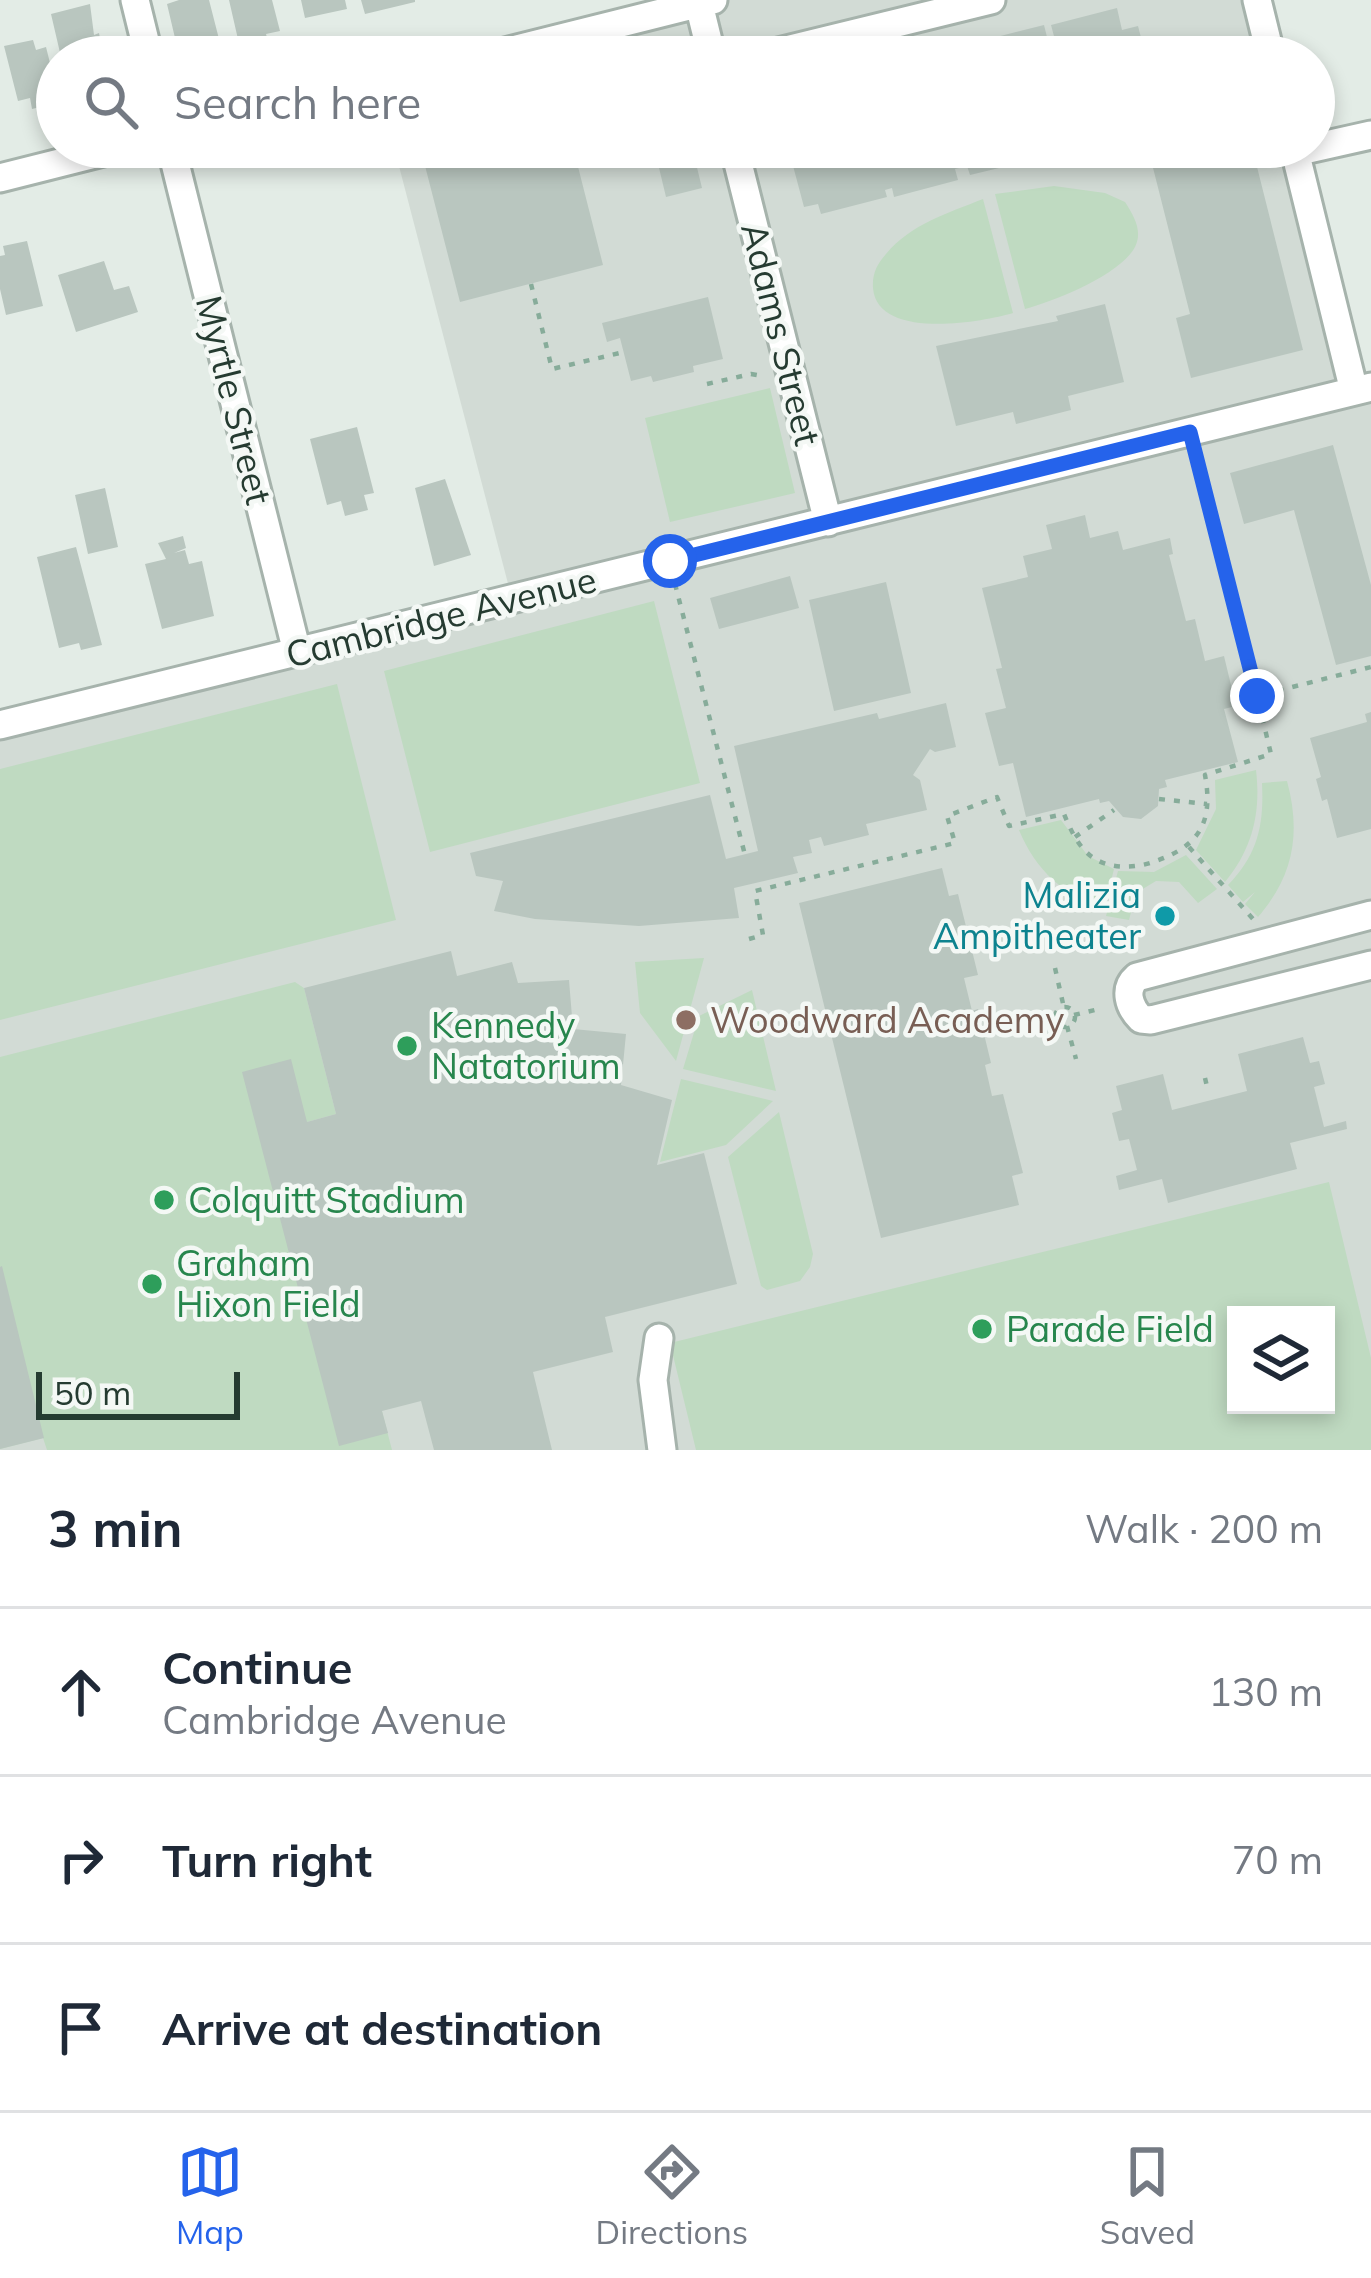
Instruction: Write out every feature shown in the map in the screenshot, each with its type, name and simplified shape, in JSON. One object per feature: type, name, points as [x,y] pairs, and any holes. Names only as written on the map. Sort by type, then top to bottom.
[{"type":"street","points":[[135,0],[144,36]]},
{"type":"street","points":[[844,36],[991,0]]},
{"type":"street","points":[[1257,0],[1266,36]]},
{"type":"street","points":[[566,36],[703,1],[709,36]]},
{"type":"street","points":[[1335,142],[1370,135]]},
{"type":"street","points":[[0,178],[40,168]]},
{"type":"street","name":"Myrtle Street","points":[[176,168],[297,652]]},
{"type":"street","name":"Adams Street","points":[[739,168],[827,522]]},
{"type":"street","points":[[1299,168],[1363,389]]},
{"type":"street","name":"Cambridge Avenue","points":[[0,725],[1363,389]]},
{"type":"street","points":[[1371,915],[1137,977],[1130,986],[1129,1002],[1141,1018],[1151,1020],[1371,965]]},
{"type":"street","points":[[659,1338],[652,1380],[662,1450]]},
{"type":"path","points":[[532,284],[552,369],[624,352]]},
{"type":"path","points":[[707,384],[751,374],[774,376]]},
{"type":"path","points":[[749,939],[763,935],[754,888],[955,843],[947,817],[997,797],[1009,826],[1064,814],[1075,837],[1094,859],[1113,866],[1140,866],[1189,847],[1203,825],[1205,776],[1270,754],[1190,432]]},
{"type":"path","points":[[670,561],[745,855]]},
{"type":"path","points":[[1257,696],[1371,667]]},
{"type":"path","points":[[1160,799],[1207,804]]},
{"type":"path","points":[[1075,837],[1114,810]]},
{"type":"path","points":[[1189,847],[1256,923]]},
{"type":"path","points":[[1054,968],[1064,1008],[1074,1015]]},
{"type":"path","points":[[1067,1026],[1074,1015],[1108,1007]]},
{"type":"path","points":[[1055,1019],[1064,1008]]},
{"type":"path","points":[[1010,1030],[1055,1019],[1067,1026],[1076,1059]]},
{"type":"path","points":[[1205,1078],[1208,1091]]},
{"type":"shaded area","points":[[713,0],[1257,0],[1266,36],[569,36]]},
{"type":"shaded area","name":"Woodward Academy","points":[[399,168],[1299,168],[1354,390],[1371,387],[1371,1450],[0,1450],[0,725],[512,599]]},
{"type":"green space","points":[[1054,186],[1105,193],[1125,202],[1136,224],[1137,241],[1127,257],[1102,277],[1025,309],[995,194]]},
{"type":"green space","points":[[983,199],[1013,313],[932,324],[892,315],[879,304],[874,274],[896,244],[931,221]]},
{"type":"green space","points":[[770,388],[795,493],[670,522],[645,418]]},
{"type":"green space","points":[[654,601],[700,783],[430,852],[384,671]]},
{"type":"green space","points":[[337,684],[396,920],[0,1020],[0,769]]},
{"type":"green space","points":[[1256,770],[1253,829],[1225,882],[1196,850],[1216,809],[1215,780]]},
{"type":"green space","points":[[1287,781],[1293,818],[1291,853],[1280,885],[1258,917],[1245,904],[1255,892],[1243,902],[1228,885],[1257,838],[1262,783]]},
{"type":"green space","points":[[1061,820],[1088,856],[1114,869],[1104,910],[1052,879],[1019,830]]},
{"type":"green space","points":[[1186,855],[1217,889],[1198,903],[1179,882],[1156,881],[1136,893],[1129,920],[1106,916],[1118,871],[1154,872]]},
{"type":"green space","points":[[704,958],[676,1061],[640,1013],[635,962]]},
{"type":"green space","name":"Colquitt Stadium","points":[[295,982],[304,988],[336,1114],[307,1122],[392,1450],[47,1450],[43,1438],[0,1449],[0,1057]]},
{"type":"green space","points":[[752,990],[776,1091],[683,1069],[699,1016]]},
{"type":"green space","points":[[681,1079],[773,1101],[726,1145],[660,1162]]},
{"type":"green space","points":[[779,1112],[813,1254],[800,1281],[767,1290],[761,1286],[728,1157]]},
{"type":"green space","name":"Parade Field","points":[[1329,1182],[1371,1358],[1371,1450],[696,1450],[670,1343]]},
{"type":"building","points":[[209,0],[218,36],[175,36],[167,4]]},
{"type":"building","points":[[229,0],[272,0],[280,31],[237,36]]},
{"type":"building","points":[[301,0],[345,0],[347,9],[305,18]]},
{"type":"building","points":[[361,0],[415,0],[415,2],[365,14]]},
{"type":"building","points":[[90,4],[94,35],[100,36],[56,36],[51,14]]},
{"type":"building","points":[[1117,8],[1122,30],[1138,26],[1141,36],[1054,36],[1051,25]]},
{"type":"building","points":[[1044,25],[1047,36],[1001,36]]},
{"type":"building","points":[[33,40],[36,108],[32,109],[30,98],[18,101],[4,46]]},
{"type":"building","points":[[426,168],[578,168],[603,265],[460,302]]},
{"type":"building","points":[[659,168],[697,168],[702,188],[666,197]]},
{"type":"building","points":[[794,168],[959,168],[955,169],[958,180],[894,197],[892,188],[885,190],[887,197],[821,214],[818,204],[804,207]]},
{"type":"building","points":[[968,168],[999,168],[970,175]]},
{"type":"building","points":[[1153,168],[1257,168],[1303,350],[1191,378],[1176,318],[1190,314]]},
{"type":"building","points":[[27,241],[43,306],[6,315],[0,256],[5,255],[3,246]]},
{"type":"building","points":[[104,261],[114,290],[129,286],[138,312],[76,332],[58,275]]},
{"type":"building","points":[[708,297],[723,359],[653,382],[651,376],[631,381],[620,338],[607,342],[602,323]]},
{"type":"building","points":[[1105,304],[1124,382],[1068,396],[1071,410],[1016,424],[1013,412],[956,426],[936,346],[1058,321],[1056,316]]},
{"type":"building","points":[[357,427],[374,493],[364,495],[368,510],[345,516],[341,501],[327,505],[310,439]]},
{"type":"building","points":[[1333,445],[1371,585],[1371,656],[1336,665],[1294,510],[1244,524],[1230,473]]},
{"type":"building","points":[[445,479],[471,555],[434,566],[415,488]]},
{"type":"building","points":[[105,488],[118,547],[88,554],[75,495]]},
{"type":"building","points":[[1085,515],[1090,538],[1118,531],[1123,550],[1170,538],[1173,554],[1169,555],[1186,621],[1195,619],[1205,661],[1224,656],[1236,706],[1224,709],[1238,762],[1165,780],[1167,787],[1159,789],[1158,806],[1141,819],[1123,817],[1109,801],[1100,803],[1099,799],[1026,817],[1013,763],[999,766],[985,713],[1006,708],[996,669],[1002,668],[982,588],[1028,577],[1023,556],[1052,549],[1046,525]]},
{"type":"building","points":[[183,536],[186,548],[174,553],[185,550],[189,564],[202,561],[214,616],[162,629],[145,564],[166,559],[158,543]]},
{"type":"building","points":[[76,547],[102,645],[81,650],[79,643],[59,648],[37,557]]},
{"type":"building","points":[[790,576],[799,608],[719,629],[710,598]]},
{"type":"building","points":[[886,582],[911,693],[834,711],[809,600]]},
{"type":"building","points":[[946,703],[956,747],[930,749],[913,775],[920,780],[927,810],[866,824],[869,835],[824,846],[821,837],[809,840],[812,853],[793,857],[798,873],[734,888],[739,918],[639,926],[535,919],[494,911],[503,881],[476,876],[470,853],[710,795],[726,859],[758,851],[734,746],[877,713],[879,719]]},
{"type":"building","points":[[1371,712],[1371,829],[1337,838],[1327,799],[1322,801],[1316,779],[1321,777],[1310,738],[1367,722],[1365,714]]},
{"type":"building","points":[[942,868],[949,896],[958,894],[978,975],[964,978],[972,1011],[978,1009],[991,1063],[985,1065],[992,1096],[1003,1094],[1023,1173],[1012,1176],[1019,1205],[881,1238],[799,903]]},
{"type":"building","points":[[451,951],[457,976],[512,962],[518,983],[569,980],[573,1029],[626,1034],[621,1085],[672,1100],[657,1165],[704,1153],[737,1284],[605,1317],[613,1352],[533,1372],[552,1450],[434,1450],[421,1401],[382,1411],[388,1433],[339,1446],[242,1072],[291,1059],[307,1122],[336,1114],[304,988]]},
{"type":"building","points":[[1303,1037],[1310,1063],[1319,1061],[1325,1084],[1314,1087],[1324,1127],[1346,1121],[1347,1129],[1290,1143],[1297,1169],[1168,1203],[1162,1179],[1119,1190],[1116,1176],[1137,1170],[1129,1139],[1119,1141],[1112,1113],[1122,1110],[1116,1086],[1163,1074],[1172,1110],[1247,1091],[1238,1054]]},
{"type":"building","points":[[0,1267],[44,1438],[0,1449]]},
{"type":"place","name":"Malizia Ampitheater","points":[[1165,916]]},
{"type":"place","name":"Woodward Academy","points":[[686,1020]]},
{"type":"place","name":"Kennedy Natatorium","points":[[407,1046]]},
{"type":"place","name":"Colquitt Stadium","points":[[164,1200]]},
{"type":"place","name":"Graham Hixon Field","points":[[152,1284]]},
{"type":"place","name":"Parade Field","points":[[982,1329]]},
{"type":"route","points":[[670,561],[1190,432],[1257,696]]}]
